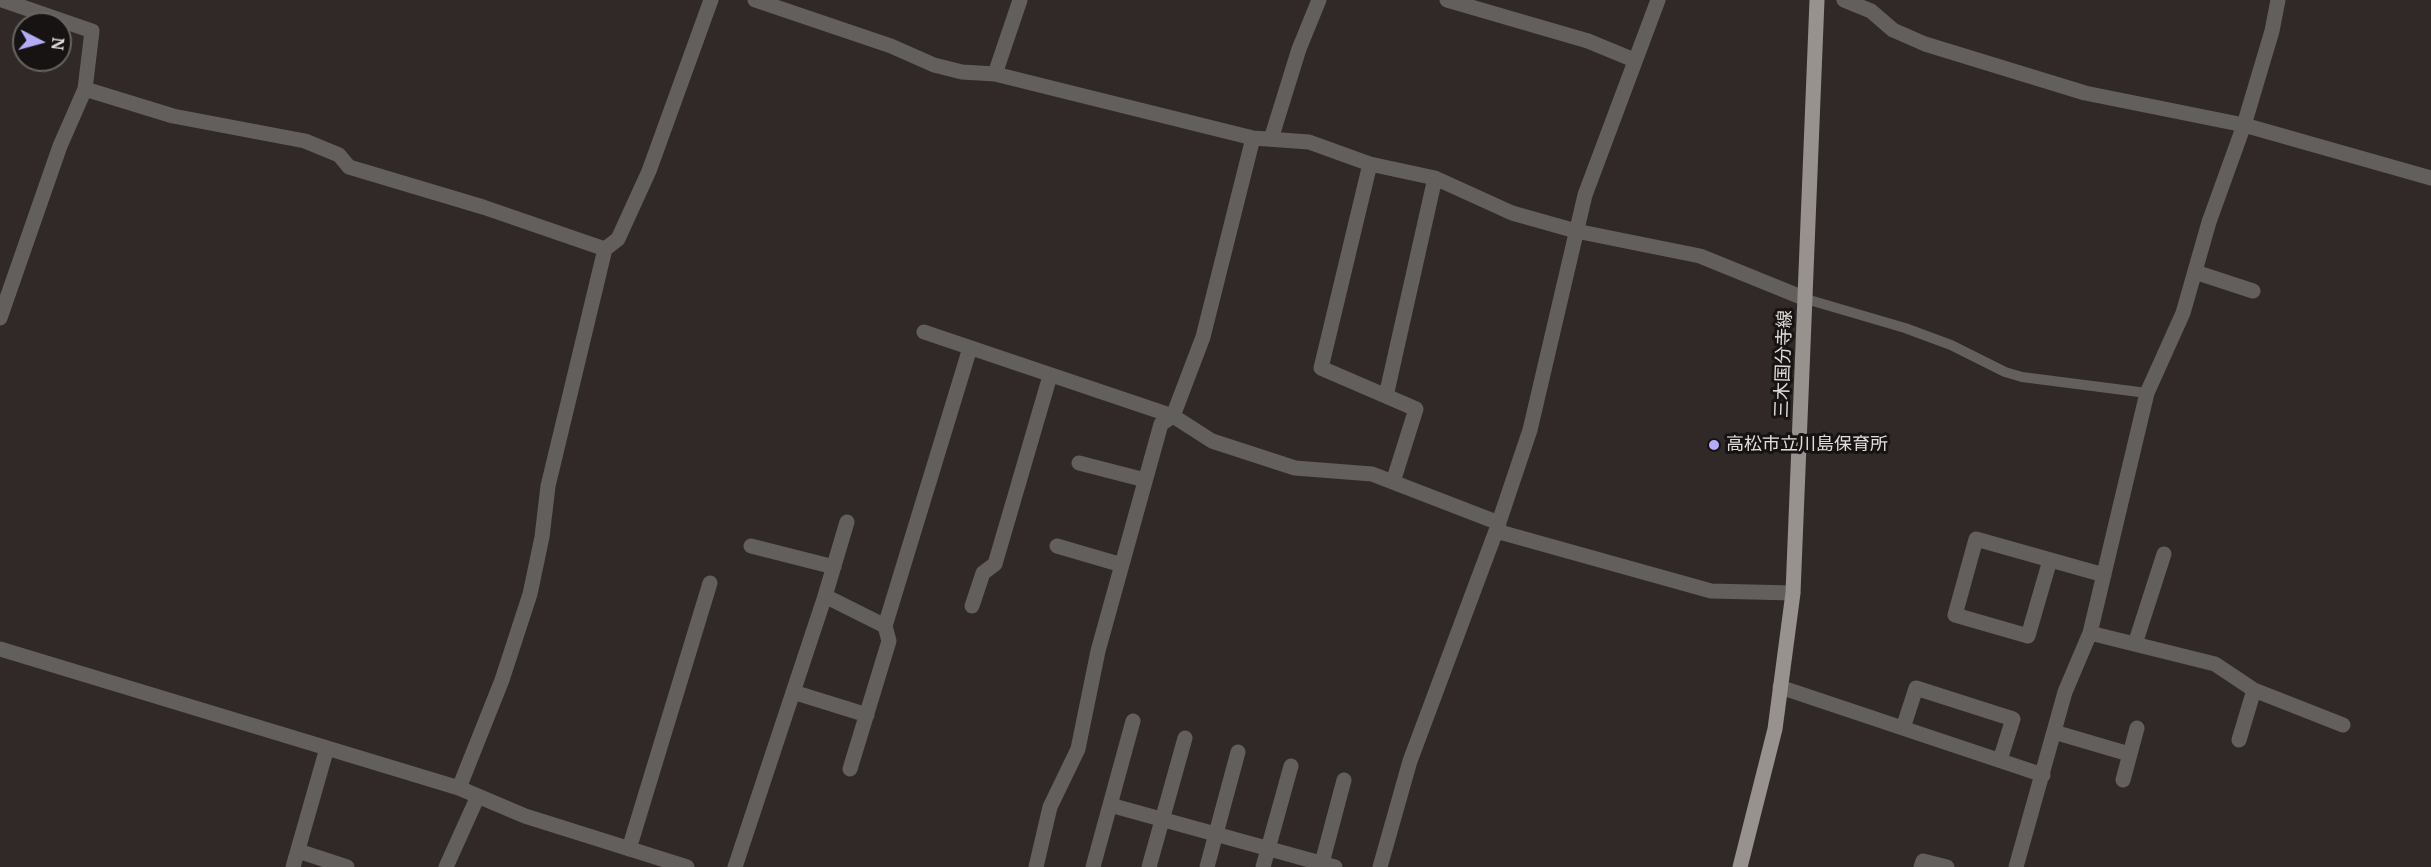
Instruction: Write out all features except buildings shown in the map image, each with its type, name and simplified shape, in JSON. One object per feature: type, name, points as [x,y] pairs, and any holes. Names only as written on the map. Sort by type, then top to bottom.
[{"type":"main road","name":"三木国分寺線","points":[[1740,867],[1775,729],[1793,593],[1817,0]]},
{"type":"street","points":[[0,318],[60,146],[85,89],[92,31],[2,0]]},
{"type":"street","points":[[459,788],[502,680],[530,594],[542,537],[548,486],[605,249],[618,239],[649,171],[711,0]]},
{"type":"street","points":[[755,0],[891,46],[934,65],[962,72],[995,74],[1253,138],[1309,142],[1370,164],[1435,178],[1512,213],[1576,231],[1700,256],[1806,299]]},
{"type":"street","points":[[995,74],[1020,0]]},
{"type":"street","points":[[1271,140],[1299,49],[1318,0]]},
{"type":"street","points":[[1447,0],[1588,41],[1634,60]]},
{"type":"street","points":[[1380,867],[1410,761],[1498,527],[1530,430],[1585,195],[1658,0]]},
{"type":"street","points":[[1844,0],[1871,12],[1893,30],[1925,44],[2085,93],[2244,125],[2431,178]]},
{"type":"street","points":[[2016,867],[2065,692],[2090,633],[2147,393],[2182,313],[2244,125],[2272,31],[2278,0]]},
{"type":"street","points":[[85,89],[173,116],[304,141],[339,155],[349,167],[483,207],[605,249]]},
{"type":"street","points":[[1036,867],[1050,807],[1078,749],[1098,651],[1161,424],[1173,416],[1203,337],[1253,138]]},
{"type":"street","points":[[1370,164],[1321,368],[1416,409],[1393,482]]},
{"type":"street","points":[[1386,396],[1435,178]]},
{"type":"street","points":[[2195,272],[2253,291]]},
{"type":"street","points":[[924,332],[1173,416],[1212,441],[1295,468],[1372,474],[1498,527],[1711,591],[1793,593]]},
{"type":"street","points":[[850,769],[889,641],[885,626],[970,348]]},
{"type":"street","points":[[972,606],[982,573],[995,564],[1050,376]]},
{"type":"street","points":[[1078,463],[1145,480]]},
{"type":"street","points":[[735,867],[825,596],[847,522]]},
{"type":"street","points":[[2050,560],[2028,636],[1955,615],[1976,539],[2104,575]]},
{"type":"street","points":[[752,546],[834,567]]},
{"type":"street","points":[[1057,546],[1122,565]]},
{"type":"street","points":[[2136,644],[2164,554]]},
{"type":"street","points":[[629,849],[710,583]]},
{"type":"street","points":[[825,596],[885,626]]},
{"type":"street","points":[[2090,633],[2215,664],[2254,690],[2343,725]]},
{"type":"street","points":[[0,649],[459,788],[525,816],[687,867]]},
{"type":"street","points":[[1780,687],[2043,775]]},
{"type":"street","points":[[1904,728],[1916,688],[2013,719],[2000,760]]},
{"type":"street","points":[[2239,740],[2254,690]]},
{"type":"street","points":[[793,692],[867,715]]},
{"type":"street","points":[[1093,867],[1133,721]]},
{"type":"street","points":[[2123,780],[2137,728]]},
{"type":"street","points":[[2054,732],[2129,754]]},
{"type":"street","points":[[1149,867],[1185,738]]},
{"type":"street","points":[[292,867],[327,748]]},
{"type":"street","points":[[1207,867],[1238,752]]},
{"type":"street","points":[[1263,867],[1291,766]]},
{"type":"street","points":[[1110,805],[1328,865],[1344,780]]},
{"type":"street","points":[[446,867],[478,796]]},
{"type":"street","points":[[298,851],[347,867]]},
{"type":"street","points":[[1921,867],[1923,861],[1947,867]]},
{"type":"lane","points":[[1806,299],[1905,328],[1951,345],[2006,372],[2022,377],[2147,393]]},
{"type":"place","name":"高松市立川島保育所","points":[[1714,445]]}]
